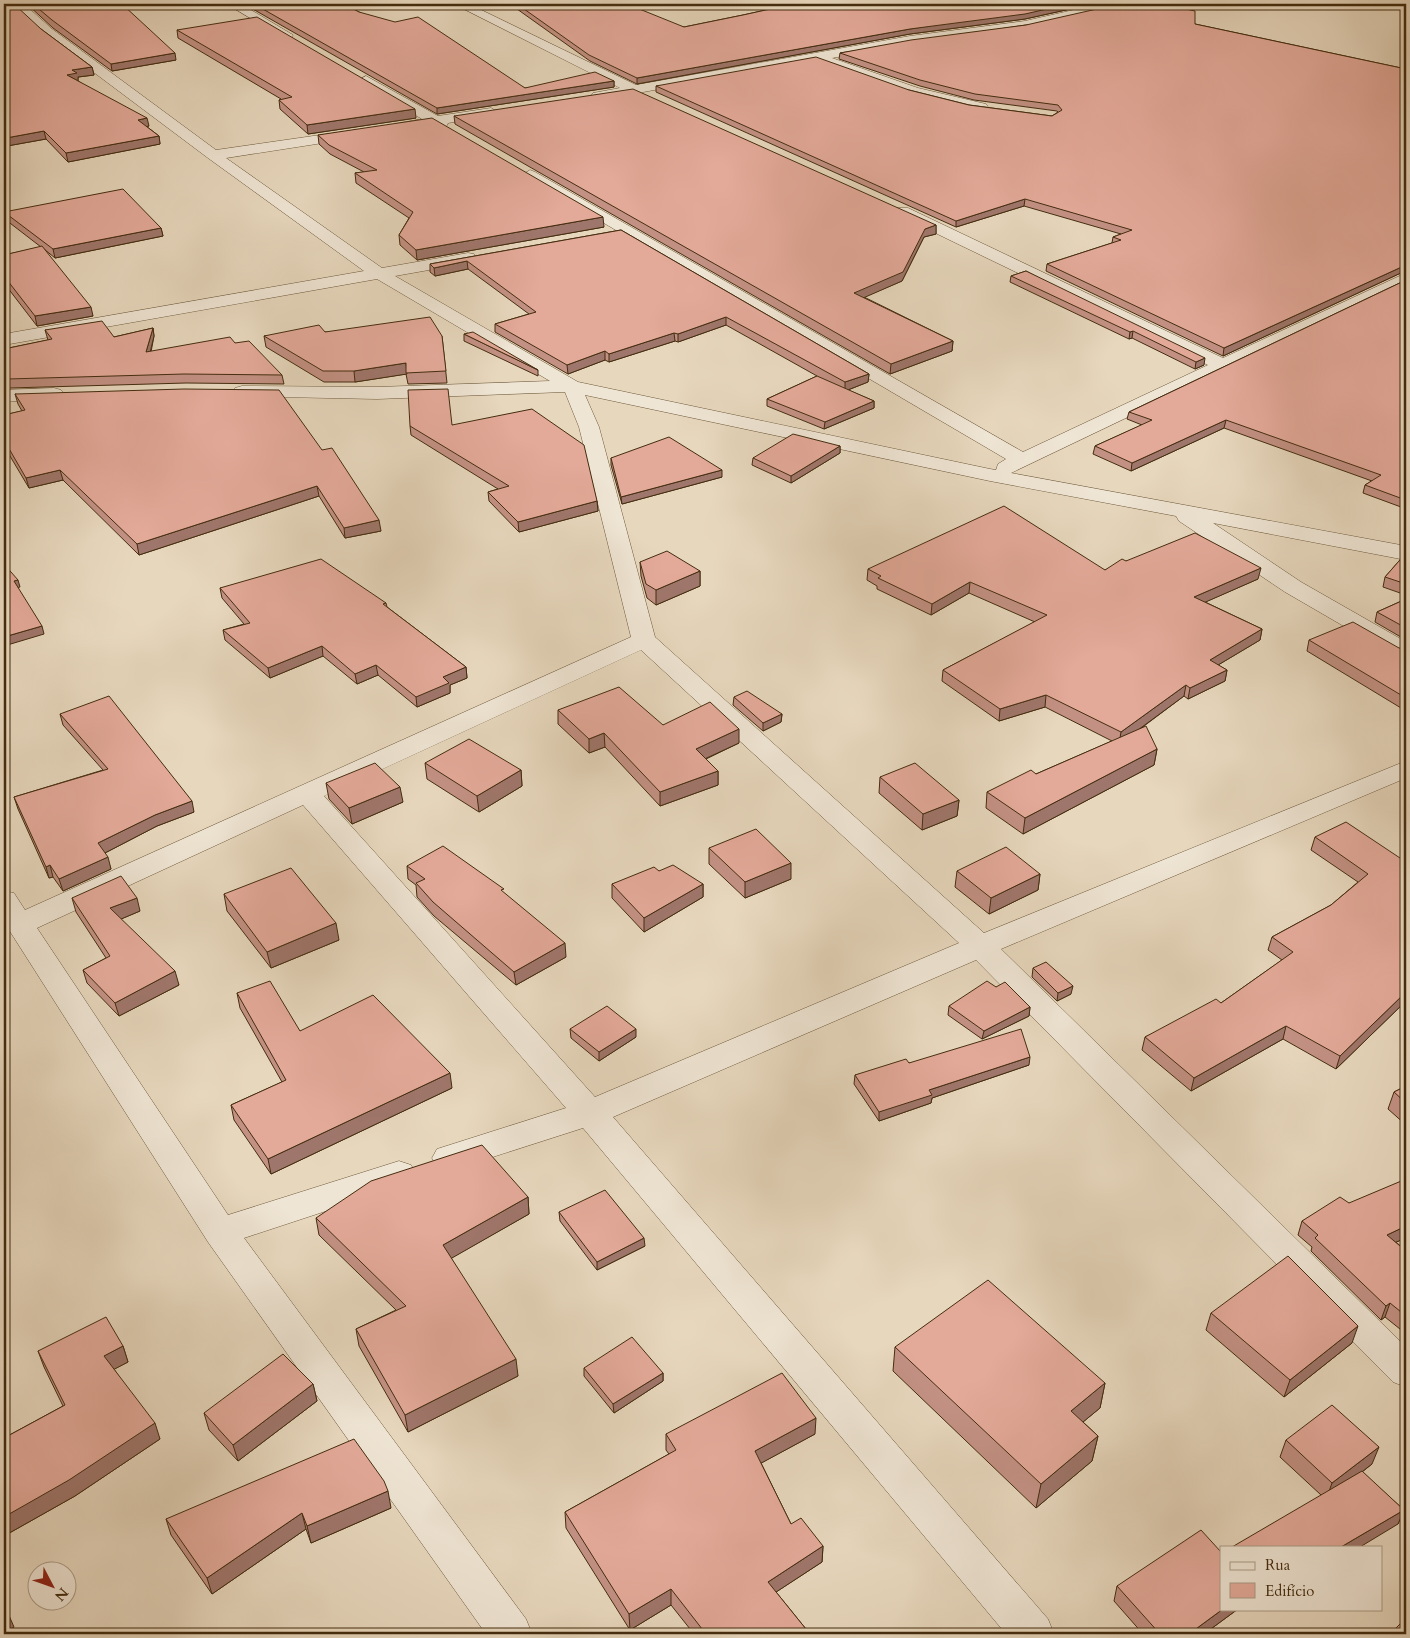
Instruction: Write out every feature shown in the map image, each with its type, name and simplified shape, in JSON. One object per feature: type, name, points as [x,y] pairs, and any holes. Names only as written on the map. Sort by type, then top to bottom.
[{"type":"street","points":[[17,4],[48,32],[213,155],[378,273],[572,386],[589,426],[644,640],[980,946],[1406,1371]]},
{"type":"street","points":[[233,4],[300,43]]},
{"type":"street","points":[[460,4],[662,102]]},
{"type":"street","points":[[587,97],[910,40],[1025,25],[1115,4]]},
{"type":"street","points":[[813,56],[914,91],[993,109]]},
{"type":"street","points":[[351,72],[462,136]]},
{"type":"street","points":[[387,129],[502,111]]},
{"type":"street","points":[[213,155],[368,132]]},
{"type":"street","points":[[514,166],[1022,460]]},
{"type":"street","points":[[890,205],[1223,365]]},
{"type":"street","points":[[598,235],[626,230]]},
{"type":"street","points":[[4,340],[483,255]]},
{"type":"street","points":[[990,475],[1406,278]]},
{"type":"street","points":[[224,392],[377,393],[572,386],[990,475],[1406,553]]},
{"type":"street","points":[[4,396],[71,394]]},
{"type":"street","points":[[1178,509],[1293,587],[1406,652]]},
{"type":"street","points":[[511,1634],[220,1232],[12,912],[308,794],[644,640]]},
{"type":"street","points":[[220,1232],[590,1113],[980,946],[1406,769]]},
{"type":"street","points":[[308,794],[590,1113],[1032,1634]]},
{"type":"building","points":[[4,4],[14,4],[41,29],[92,67],[72,70],[77,73],[67,75],[147,118],[138,120],[159,136],[66,153],[44,131],[6,138],[4,136]]},
{"type":"building","points":[[33,4],[122,4],[175,53],[111,64]]},
{"type":"building","points":[[254,4],[344,4],[359,12],[395,22],[418,17],[525,88],[595,72],[614,81],[437,108]]},
{"type":"building","points":[[517,4],[578,4],[582,6],[592,4],[627,4],[684,27],[793,4],[1069,4],[1025,14],[910,29],[637,78],[589,55]]},
{"type":"building","points":[[1119,4],[1163,4],[1195,11],[1195,24],[1406,69],[1406,265],[1224,348],[1047,264],[1121,240],[1113,237],[1132,230],[1025,199],[956,221],[656,86],[816,57],[909,90],[969,105],[1052,116],[1062,110],[1058,105],[975,94],[920,80],[840,53],[911,40],[1026,25]]},
{"type":"building","points":[[257,17],[415,109],[307,125],[279,100],[292,97],[177,30]]},
{"type":"building","points":[[633,89],[936,225],[925,229],[903,272],[854,293],[953,341],[891,364],[454,116]]},
{"type":"building","points":[[432,118],[603,217],[416,250],[399,235],[413,212],[355,173],[377,170],[329,145],[318,135]]},
{"type":"building","points":[[123,189],[161,228],[53,249],[4,212]]},
{"type":"building","points":[[621,230],[869,374],[845,382],[726,317],[678,334],[674,333],[609,354],[605,351],[567,365],[495,324],[536,312],[467,261],[434,268],[430,264]]},
{"type":"building","points":[[42,246],[91,307],[35,316],[4,276],[4,255]]},
{"type":"building","points":[[1026,271],[1205,358],[1196,362],[1133,331],[1130,332],[1011,276]]},
{"type":"building","points":[[1406,280],[1406,496],[1403,499],[1365,485],[1381,475],[1226,420],[1132,463],[1095,446],[1152,420],[1129,412]]},
{"type":"building","points":[[430,317],[442,336],[446,371],[406,373],[406,363],[354,371],[323,371],[264,336],[319,325],[325,332]]},
{"type":"building","points":[[102,321],[114,337],[153,328],[146,352],[230,337],[235,343],[249,341],[282,375],[184,374],[7,379],[4,374],[4,349],[52,339],[45,330]]},
{"type":"building","points":[[473,332],[538,370],[464,334]]},
{"type":"building","points":[[817,376],[874,401],[825,422],[767,399]]},
{"type":"building","points":[[184,389],[279,390],[322,450],[332,448],[379,520],[344,528],[317,486],[137,544],[60,470],[26,478],[4,440],[4,415],[25,410],[15,394]]},
{"type":"building","points":[[448,389],[452,425],[532,409],[584,445],[597,501],[518,522],[488,492],[509,486],[410,426],[408,390]]},
{"type":"building","points":[[793,434],[840,446],[791,476],[753,458]]},
{"type":"building","points":[[669,437],[722,470],[621,497],[611,458]]},
{"type":"building","points":[[1004,506],[1105,570],[1122,559],[1126,561],[1195,533],[1261,568],[1194,597],[1262,629],[1210,660],[1227,670],[1190,688],[1186,685],[1121,732],[1046,695],[1000,709],[943,670],[1047,615],[970,582],[932,604],[878,578],[881,576],[868,569]]},
{"type":"building","points":[[667,551],[700,571],[656,590],[646,584],[640,562]]},
{"type":"building","points":[[1406,553],[1406,584],[1385,577]]},
{"type":"building","points":[[321,559],[386,603],[383,604],[466,667],[443,677],[449,683],[416,697],[376,665],[355,674],[322,646],[268,668],[223,630],[250,623],[220,588]]},
{"type":"building","points":[[4,564],[18,580],[14,581],[42,626],[4,637]]},
{"type":"building","points":[[1406,599],[1406,628],[1377,612]]},
{"type":"building","points":[[1353,622],[1399,648],[1406,649],[1406,698],[1309,640]]},
{"type":"building","points":[[619,687],[663,725],[710,702],[739,729],[696,749],[718,771],[660,792],[604,733],[589,739],[558,710]]},
{"type":"building","points":[[747,691],[782,714],[763,723],[734,697]]},
{"type":"building","points":[[109,696],[192,801],[155,815],[98,843],[108,857],[59,879],[50,865],[46,867],[14,797],[108,769],[60,714]]},
{"type":"building","points":[[1146,726],[1157,749],[1025,818],[987,792],[1031,770],[1036,774]]},
{"type":"building","points":[[469,739],[521,770],[477,796],[425,763]]},
{"type":"building","points":[[375,763],[400,787],[349,808],[326,783]]},
{"type":"building","points":[[915,763],[959,800],[923,814],[880,777]]},
{"type":"building","points":[[1346,822],[1406,862],[1406,992],[1340,1056],[1286,1026],[1194,1078],[1145,1037],[1216,999],[1221,1003],[1293,952],[1272,937],[1331,905],[1368,874],[1315,837]]},
{"type":"building","points":[[756,829],[791,863],[745,882],[709,848]]},
{"type":"building","points":[[443,846],[504,889],[501,890],[565,943],[514,972],[433,902],[416,883],[425,879],[407,866]]},
{"type":"building","points":[[1006,847],[1040,874],[991,898],[957,871]]},
{"type":"building","points":[[673,865],[703,884],[644,918],[612,884],[654,867],[659,871]]},
{"type":"building","points":[[291,868],[336,923],[267,952],[224,894]]},
{"type":"building","points":[[121,876],[137,898],[110,908],[175,971],[115,1003],[83,970],[110,956],[72,898]]},
{"type":"building","points":[[1046,962],[1073,986],[1058,993],[1033,968]]},
{"type":"building","points":[[270,981],[300,1031],[373,995],[450,1073],[268,1159],[231,1105],[286,1080],[237,993]]},
{"type":"building","points":[[987,981],[996,987],[1005,982],[1030,1007],[984,1031],[949,1006]]},
{"type":"building","points":[[607,1006],[636,1029],[599,1052],[570,1029]]},
{"type":"building","points":[[1021,1029],[1030,1057],[929,1090],[932,1095],[879,1112],[855,1075],[906,1059],[909,1063]]},
{"type":"building","points":[[1406,1086],[1406,1103],[1394,1092]]},
{"type":"building","points":[[482,1145],[528,1197],[443,1245],[516,1359],[405,1415],[356,1329],[406,1306],[316,1218],[371,1181]]},
{"type":"building","points":[[1406,1179],[1406,1226],[1387,1235],[1406,1251],[1406,1316],[1390,1303],[1386,1306],[1315,1238],[1318,1235],[1302,1221],[1340,1197],[1349,1203]]},
{"type":"building","points":[[605,1190],[644,1238],[597,1262],[559,1212]]},
{"type":"building","points":[[1288,1256],[1358,1326],[1290,1380],[1211,1313]]},
{"type":"building","points":[[988,1280],[1105,1383],[1071,1411],[1098,1436],[1041,1484],[895,1347]]},
{"type":"building","points":[[106,1317],[123,1346],[104,1356],[155,1423],[69,1480],[4,1517],[4,1438],[65,1405],[38,1351]]},
{"type":"building","points":[[632,1337],[663,1373],[613,1404],[584,1368]]},
{"type":"building","points":[[283,1354],[313,1384],[233,1445],[204,1413]]},
{"type":"building","points":[[782,1373],[816,1418],[755,1451],[791,1524],[801,1518],[823,1546],[768,1582],[810,1634],[706,1634],[671,1589],[629,1614],[565,1512],[676,1450],[666,1434]]},
{"type":"building","points":[[1332,1405],[1379,1447],[1332,1483],[1286,1440]]},
{"type":"building","points":[[354,1439],[384,1481],[388,1491],[307,1526],[302,1513],[207,1578],[166,1519]]},
{"type":"building","points":[[1362,1471],[1404,1510],[1343,1546],[1234,1546]]},
{"type":"building","points":[[1201,1530],[1220,1551],[1220,1610],[1222,1610],[1189,1634],[1160,1634],[1117,1586]]},
{"type":"building","points":[[1403,1621],[1406,1621],[1406,1634],[1390,1634]]}]
